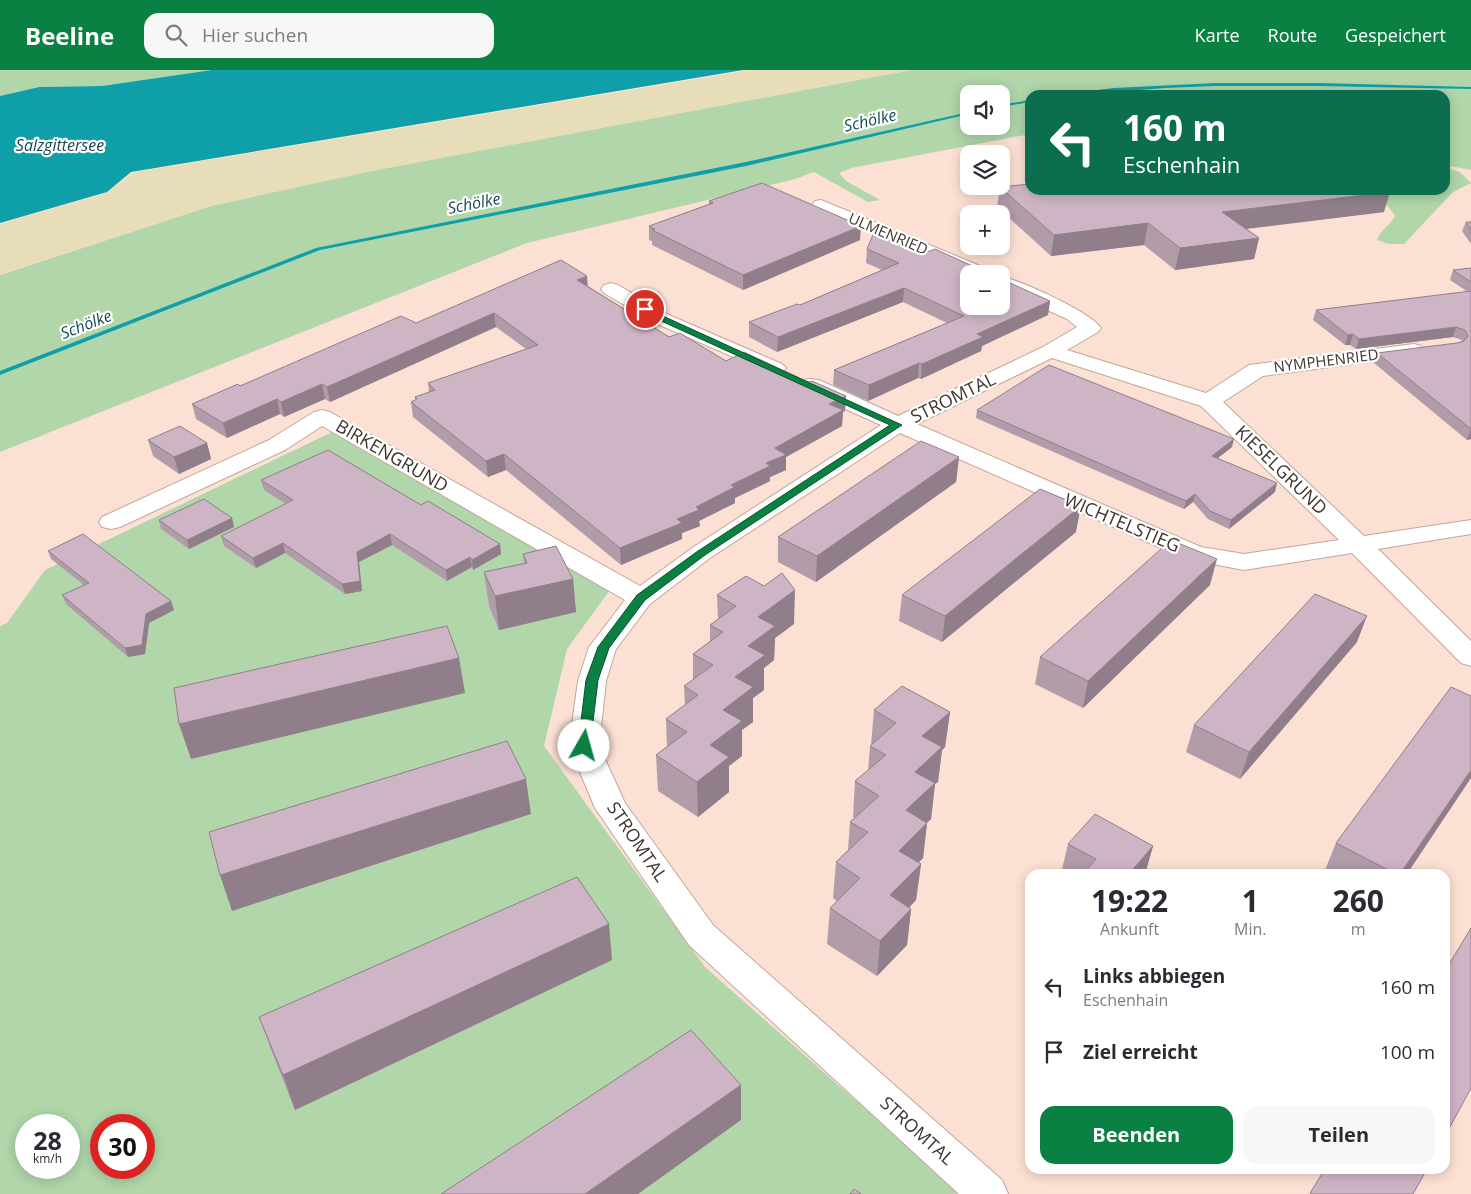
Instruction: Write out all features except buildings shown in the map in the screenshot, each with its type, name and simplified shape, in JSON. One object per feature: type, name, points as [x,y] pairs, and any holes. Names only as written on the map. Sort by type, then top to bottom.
[{"type":"street","name":"ULMENRIED","points":[[821,205],[962,265]]},
{"type":"street","name":"STROMTAL","points":[[988,1194],[701,935],[611,808],[584,746],[592,680],[603,647],[641,598],[701,553],[897,425],[1091,328],[1074,315],[1010,286]]},
{"type":"street","name":"WICHTELSTIEG","points":[[612,289],[662,319],[897,425],[1195,554],[1244,562],[1471,526]]},
{"type":"street","name":"NYMPHENRIED","points":[[1209,401],[1257,370],[1433,348]]},
{"type":"street","name":"KIESELGRUND","points":[[1050,350],[1209,401],[1359,545],[1471,657]]},
{"type":"street","name":"BIRKENGRUND","points":[[111,522],[277,445],[322,417],[641,598]]},
{"type":"green space","points":[[0,70],[212,70],[102,86],[39,87],[0,96]]},
{"type":"green space","points":[[911,70],[1471,70],[1471,170],[1450,166],[1450,90],[1025,90],[1025,135],[972,145],[960,145],[960,147],[851,168],[839,173],[846,181],[880,200],[868,202],[814,172],[795,179],[527,243],[0,452],[0,275],[211,206],[366,172]]},
{"type":"green space","points":[[1450,169],[1460,172],[1471,183],[1453,192],[1404,244],[1389,244],[1377,240],[1380,233],[1395,216],[1385,202],[1386,195],[1450,195]]},
{"type":"green space","points":[[332,432],[610,590],[567,649],[544,746],[705,967],[961,1194],[0,1194],[0,626],[7,623],[45,570]]},
{"type":"sand","points":[[751,70],[910,70],[366,172],[211,206],[0,274],[0,224],[104,194],[135,172]]},
{"type":"water","name":"Salzgittersee","points":[[212,70],[743,70],[131,172],[107,192],[0,223],[0,96],[39,87],[102,86]]},
{"type":"waterway","name":"Schölke","points":[[1114,90],[1165,86],[1267,84],[1471,88]]},
{"type":"waterway","name":"Schölke","points":[[1010,104],[1025,102]]},
{"type":"waterway","name":"Schölke","points":[[0,373],[318,249],[746,164],[960,115]]},
{"type":"route","points":[[584,746],[592,680],[603,647],[641,598],[701,553],[897,425],[662,319],[645,309]]}]
